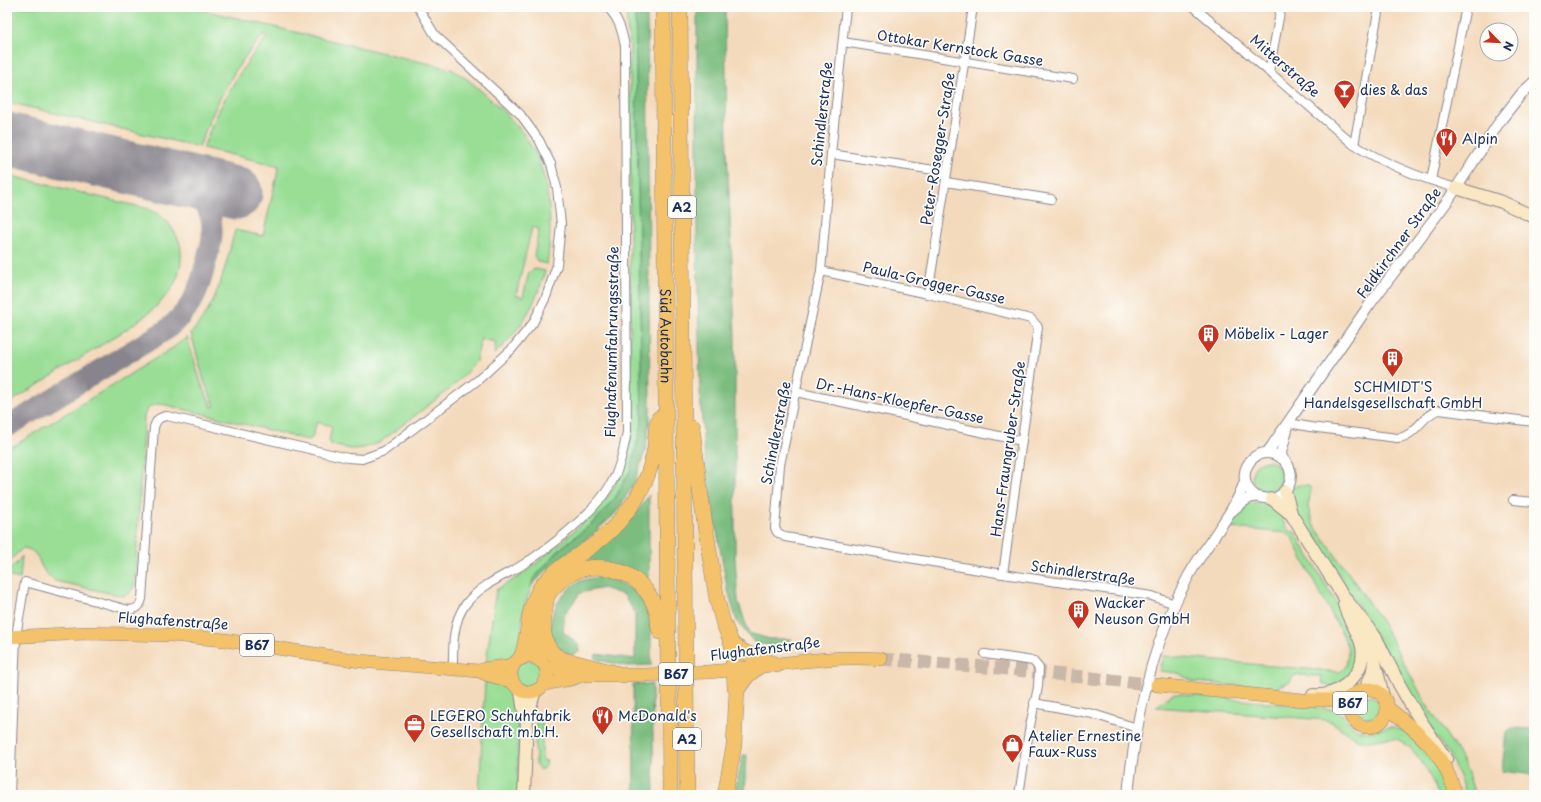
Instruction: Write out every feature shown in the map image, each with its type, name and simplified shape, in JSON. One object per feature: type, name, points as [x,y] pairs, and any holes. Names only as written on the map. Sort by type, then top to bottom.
[{"type":"highway","name":"Süd Autobahn","points":[[663,7],[668,666]]},
{"type":"highway","name":"Süd Autobahn","points":[[680,7],[686,665]]},
{"type":"highway","points":[[683,375],[693,433],[696,466],[704,519],[718,600],[723,622],[732,644],[735,687],[737,690],[734,745],[724,795]]},
{"type":"highway","points":[[518,661],[524,650],[532,604],[543,585],[550,576],[602,538],[623,518],[637,497],[648,474],[655,449],[658,420],[666,405]]},
{"type":"highway","points":[[542,663],[535,646],[537,617],[547,596],[555,586],[565,577],[582,569],[606,568],[623,572],[636,580],[650,596],[658,615],[659,630],[668,645]]},
{"type":"highway","points":[[547,596],[543,619],[546,643],[553,654],[561,659],[623,675]]},
{"type":"highway","points":[[732,644],[746,653],[777,665]]},
{"type":"highway","points":[[737,690],[747,676],[758,667]]},
{"type":"highway","name":"A2","points":[[686,682],[687,795]]},
{"type":"highway","name":"A2","points":[[669,683],[670,795]]},
{"type":"main road","name":"Mitterstraße","points":[[1456,188],[1502,202],[1534,217]]},
{"type":"main road","points":[[1285,492],[1291,514],[1341,593],[1361,621],[1370,642],[1385,701]]},
{"type":"main road","points":[[1272,499],[1291,514]]},
{"type":"main road","points":[[1285,698],[1302,694],[1316,696],[1345,686],[1355,674],[1361,663],[1362,649],[1356,631],[1346,614],[1341,593]]},
{"type":"main road","points":[[1361,621],[1370,629],[1376,638],[1415,712],[1449,762],[1457,782],[1460,795]]},
{"type":"main road","name":"Flughafenstraße","points":[[11,637],[92,633],[172,635],[224,640],[353,661],[479,671],[505,678],[528,693],[552,681],[575,679],[581,675]]},
{"type":"main road","name":"Flughafenstraße","points":[[479,671],[486,668],[506,666],[528,656],[553,669],[575,672],[581,675],[645,675],[707,672],[777,665],[825,658],[881,659]]},
{"type":"main road","points":[[518,661],[510,675],[516,686],[527,717]]},
{"type":"main road","points":[[1360,692],[1372,674],[1374,662]]},
{"type":"main road","points":[[524,795],[527,717],[532,698],[546,678],[542,663]]},
{"type":"main road","name":"B67","points":[[1157,686],[1303,700],[1345,700],[1360,692],[1375,690],[1429,743],[1442,761],[1456,795]]},
{"type":"main road","name":"B67","points":[[1350,714],[1349,707],[1360,692]]},
{"type":"main road","name":"B67","points":[[1303,700],[1345,710],[1357,724],[1363,726],[1369,727],[1380,723],[1398,725],[1418,733]]},
{"type":"main road","name":"B67","points":[[1380,723],[1387,713],[1385,701]]},
{"type":"street","points":[[10,795],[11,637],[25,582],[129,610],[140,606],[142,599],[154,427],[156,420],[160,417],[168,416],[348,458],[362,459],[384,451],[478,380],[512,349],[533,323],[546,297],[557,265],[561,224],[557,188],[550,164],[539,140],[520,114],[435,35],[418,7]]},
{"type":"street","name":"Flughafenumfahrungsstraße","points":[[453,669],[456,625],[465,605],[479,590],[529,561],[571,530],[595,505],[614,479],[622,454],[627,432],[625,46],[621,28],[615,15],[607,7]]},
{"type":"street","name":"Schindlerstraße","points":[[846,7],[821,271],[780,466],[775,528],[777,532],[786,537],[1003,574],[1152,596],[1175,604]]},
{"type":"street","name":"Peter-Rosegger-Straße","points":[[928,294],[973,7]]},
{"type":"street","name":"Mitterstraße","points":[[1194,7],[1354,145],[1374,157],[1431,180],[1456,188]]},
{"type":"street","points":[[1269,72],[1281,7]]},
{"type":"street","points":[[1354,145],[1379,7]]},
{"type":"street","points":[[1431,180],[1466,7]]},
{"type":"street","name":"Ottokar Kernstock Gasse","points":[[843,42],[1073,79]]},
{"type":"street","name":"Feldkirchner Straße","points":[[1267,453],[1370,304],[1456,188],[1504,117],[1522,93],[1534,82]]},
{"type":"street","points":[[831,154],[947,172]]},
{"type":"street","points":[[946,182],[1051,199]]},
{"type":"street","name":"Paula-Grogger-Gasse","points":[[821,271],[928,294],[1031,319],[1038,327]]},
{"type":"street","name":"Hans-Fraungruber-Straße","points":[[1003,574],[1038,327]]},
{"type":"street","name":"Dr.-Hans-Kloepfer-Gasse","points":[[796,392],[1022,441]]},
{"type":"street","points":[[1289,423],[1397,438],[1407,436],[1432,413],[1439,410],[1534,422]]},
{"type":"street","name":"Feldkirchner Straße","points":[[1282,458],[1289,423]]},
{"type":"street","points":[[1228,515],[1251,497],[1272,499],[1285,492],[1290,483],[1290,472],[1286,462],[1275,454],[1267,453],[1255,457],[1248,463],[1244,472],[1248,489],[1257,497]]},
{"type":"street","points":[[1128,795],[1137,728],[1158,649],[1175,604],[1192,571],[1228,515],[1242,490],[1245,481]]},
{"type":"street","points":[[1513,500],[1534,502]]},
{"type":"street","points":[[985,654],[1028,660],[1037,664],[1039,668],[1039,676],[1019,795]]},
{"type":"street","points":[[1034,703],[1093,714],[1137,728]]},
{"type":"green space","points":[[7,7],[190,7],[451,69],[457,72],[468,79],[516,124],[536,154],[542,169],[546,184],[550,217],[549,249],[547,264],[538,262],[534,256],[539,229],[532,227],[516,295],[523,297],[529,272],[535,269],[545,271],[542,283],[526,317],[511,337],[494,354],[496,342],[481,339],[476,361],[451,388],[379,443],[364,448],[351,449],[331,445],[329,441],[332,426],[317,422],[312,438],[308,440],[167,405],[153,405],[148,409],[144,416],[135,581],[131,591],[123,596],[55,581],[47,575],[35,553],[28,549],[23,548],[7,563],[7,450],[174,347],[187,337],[201,383],[212,407],[215,406],[204,381],[191,333],[208,310],[214,298],[224,271],[235,230],[263,236],[279,166],[203,148],[222,104],[247,62],[267,37],[265,34],[234,72],[211,117],[199,147],[7,102]]},
{"type":"green space","points":[[626,7],[635,7],[642,424],[630,471],[615,498],[595,521],[561,548],[533,579],[525,603],[520,642],[515,654],[509,659],[501,662],[486,663],[496,590],[523,574],[561,543],[596,510],[612,491],[622,469],[630,444],[630,47]]},
{"type":"green space","points":[[635,7],[647,7],[650,420],[645,452],[633,486],[615,514],[589,537],[553,564],[532,585],[533,579],[561,548],[595,521],[615,498],[630,471],[642,424]]},
{"type":"green space","points":[[697,7],[725,7],[727,148],[735,334],[735,559],[738,601],[749,633],[770,639],[792,639],[779,646],[755,643],[737,622],[727,587],[705,465],[700,394],[697,244]]},
{"type":"green space","points":[[7,175],[154,211],[163,217],[173,229],[180,245],[181,258],[179,273],[174,286],[153,310],[120,333],[7,404]]},
{"type":"green space","points":[[1267,461],[1278,465],[1282,476],[1278,487],[1267,491],[1256,487],[1252,476],[1256,465]]},
{"type":"green space","points":[[1299,485],[1309,486],[1311,489],[1308,507],[1313,524],[1383,624],[1425,702],[1457,751],[1467,770],[1475,795],[1465,795],[1461,781],[1449,754],[1434,734],[1335,568],[1297,514],[1289,491],[1291,488]]},
{"type":"green space","points":[[649,495],[649,578],[643,581],[587,559],[591,550],[634,516]]},
{"type":"green space","points":[[1251,502],[1271,505],[1283,516],[1283,521],[1289,531],[1295,532],[1340,609],[1359,648],[1354,671],[1333,687],[1322,683],[1321,676],[1294,675],[1290,682],[1278,686],[1278,689],[1194,682],[1178,673],[1159,671],[1163,656],[1340,672],[1346,666],[1348,653],[1343,635],[1315,584],[1292,537],[1287,533],[1232,528],[1229,521]]},
{"type":"green space","points":[[22,556],[20,579],[7,576],[7,570],[16,564]]},
{"type":"green space","points":[[605,577],[622,583],[634,591],[642,600],[650,621],[651,665],[627,666],[595,659],[596,654],[635,659],[635,613],[624,595],[603,588],[580,593],[565,614],[563,631],[579,646],[579,652],[570,655],[557,647],[552,638],[551,619],[554,610],[565,593],[580,581]]},
{"type":"green space","points":[[529,660],[539,664],[543,674],[539,684],[529,688],[519,684],[515,674],[519,664]]},
{"type":"green space","points":[[485,681],[504,686],[518,703],[518,795],[479,795]]},
{"type":"green space","points":[[633,684],[652,684],[654,795],[634,795]]},
{"type":"green space","points":[[1173,693],[1330,709],[1341,713],[1353,726],[1366,732],[1393,727],[1404,732],[1417,741],[1433,756],[1444,778],[1450,795],[1438,795],[1426,769],[1420,760],[1414,752],[1399,740],[1387,738],[1368,741],[1360,740],[1326,720],[1156,707]]},
{"type":"green space","points":[[1369,696],[1377,699],[1380,707],[1377,715],[1369,718],[1361,715],[1358,707],[1361,699]]},
{"type":"green space","points":[[542,711],[542,761],[547,761],[545,768],[540,770],[536,765],[535,736],[537,721]]},
{"type":"green space","points":[[1512,728],[1534,729],[1534,775],[1502,771],[1506,732]]},
{"type":"green space","points":[[743,755],[747,755],[745,795],[734,795]]},
{"type":"taxiway","points":[[7,427],[166,330],[175,323],[188,308],[197,291],[203,273],[211,242],[212,225],[210,215],[202,199],[188,187],[170,178]]},
{"type":"runway","points":[[7,139],[236,193]]},
{"type":"tunnel","points":[[881,659],[999,668],[1157,685]]},
{"type":"place","name":"dies & das","points":[[1345,110]]},
{"type":"place","name":"Alpin","points":[[1447,158]]},
{"type":"place","name":"Möbelix - Lager","points":[[1209,354]]},
{"type":"place","name":"SCHMIDT'S Handelsgesellschaft GmbH","points":[[1393,378]]},
{"type":"place","name":"Wacker Neuson GmbH","points":[[1079,630]]},
{"type":"place","name":"McDonald's","points":[[603,736]]},
{"type":"place","name":"LEGERO Schuhfabrik Gesellschaft m.b.H.","points":[[414,744]]},
{"type":"place","name":"Atelier Ernestine Faux-Russ","points":[[1013,764]]}]
